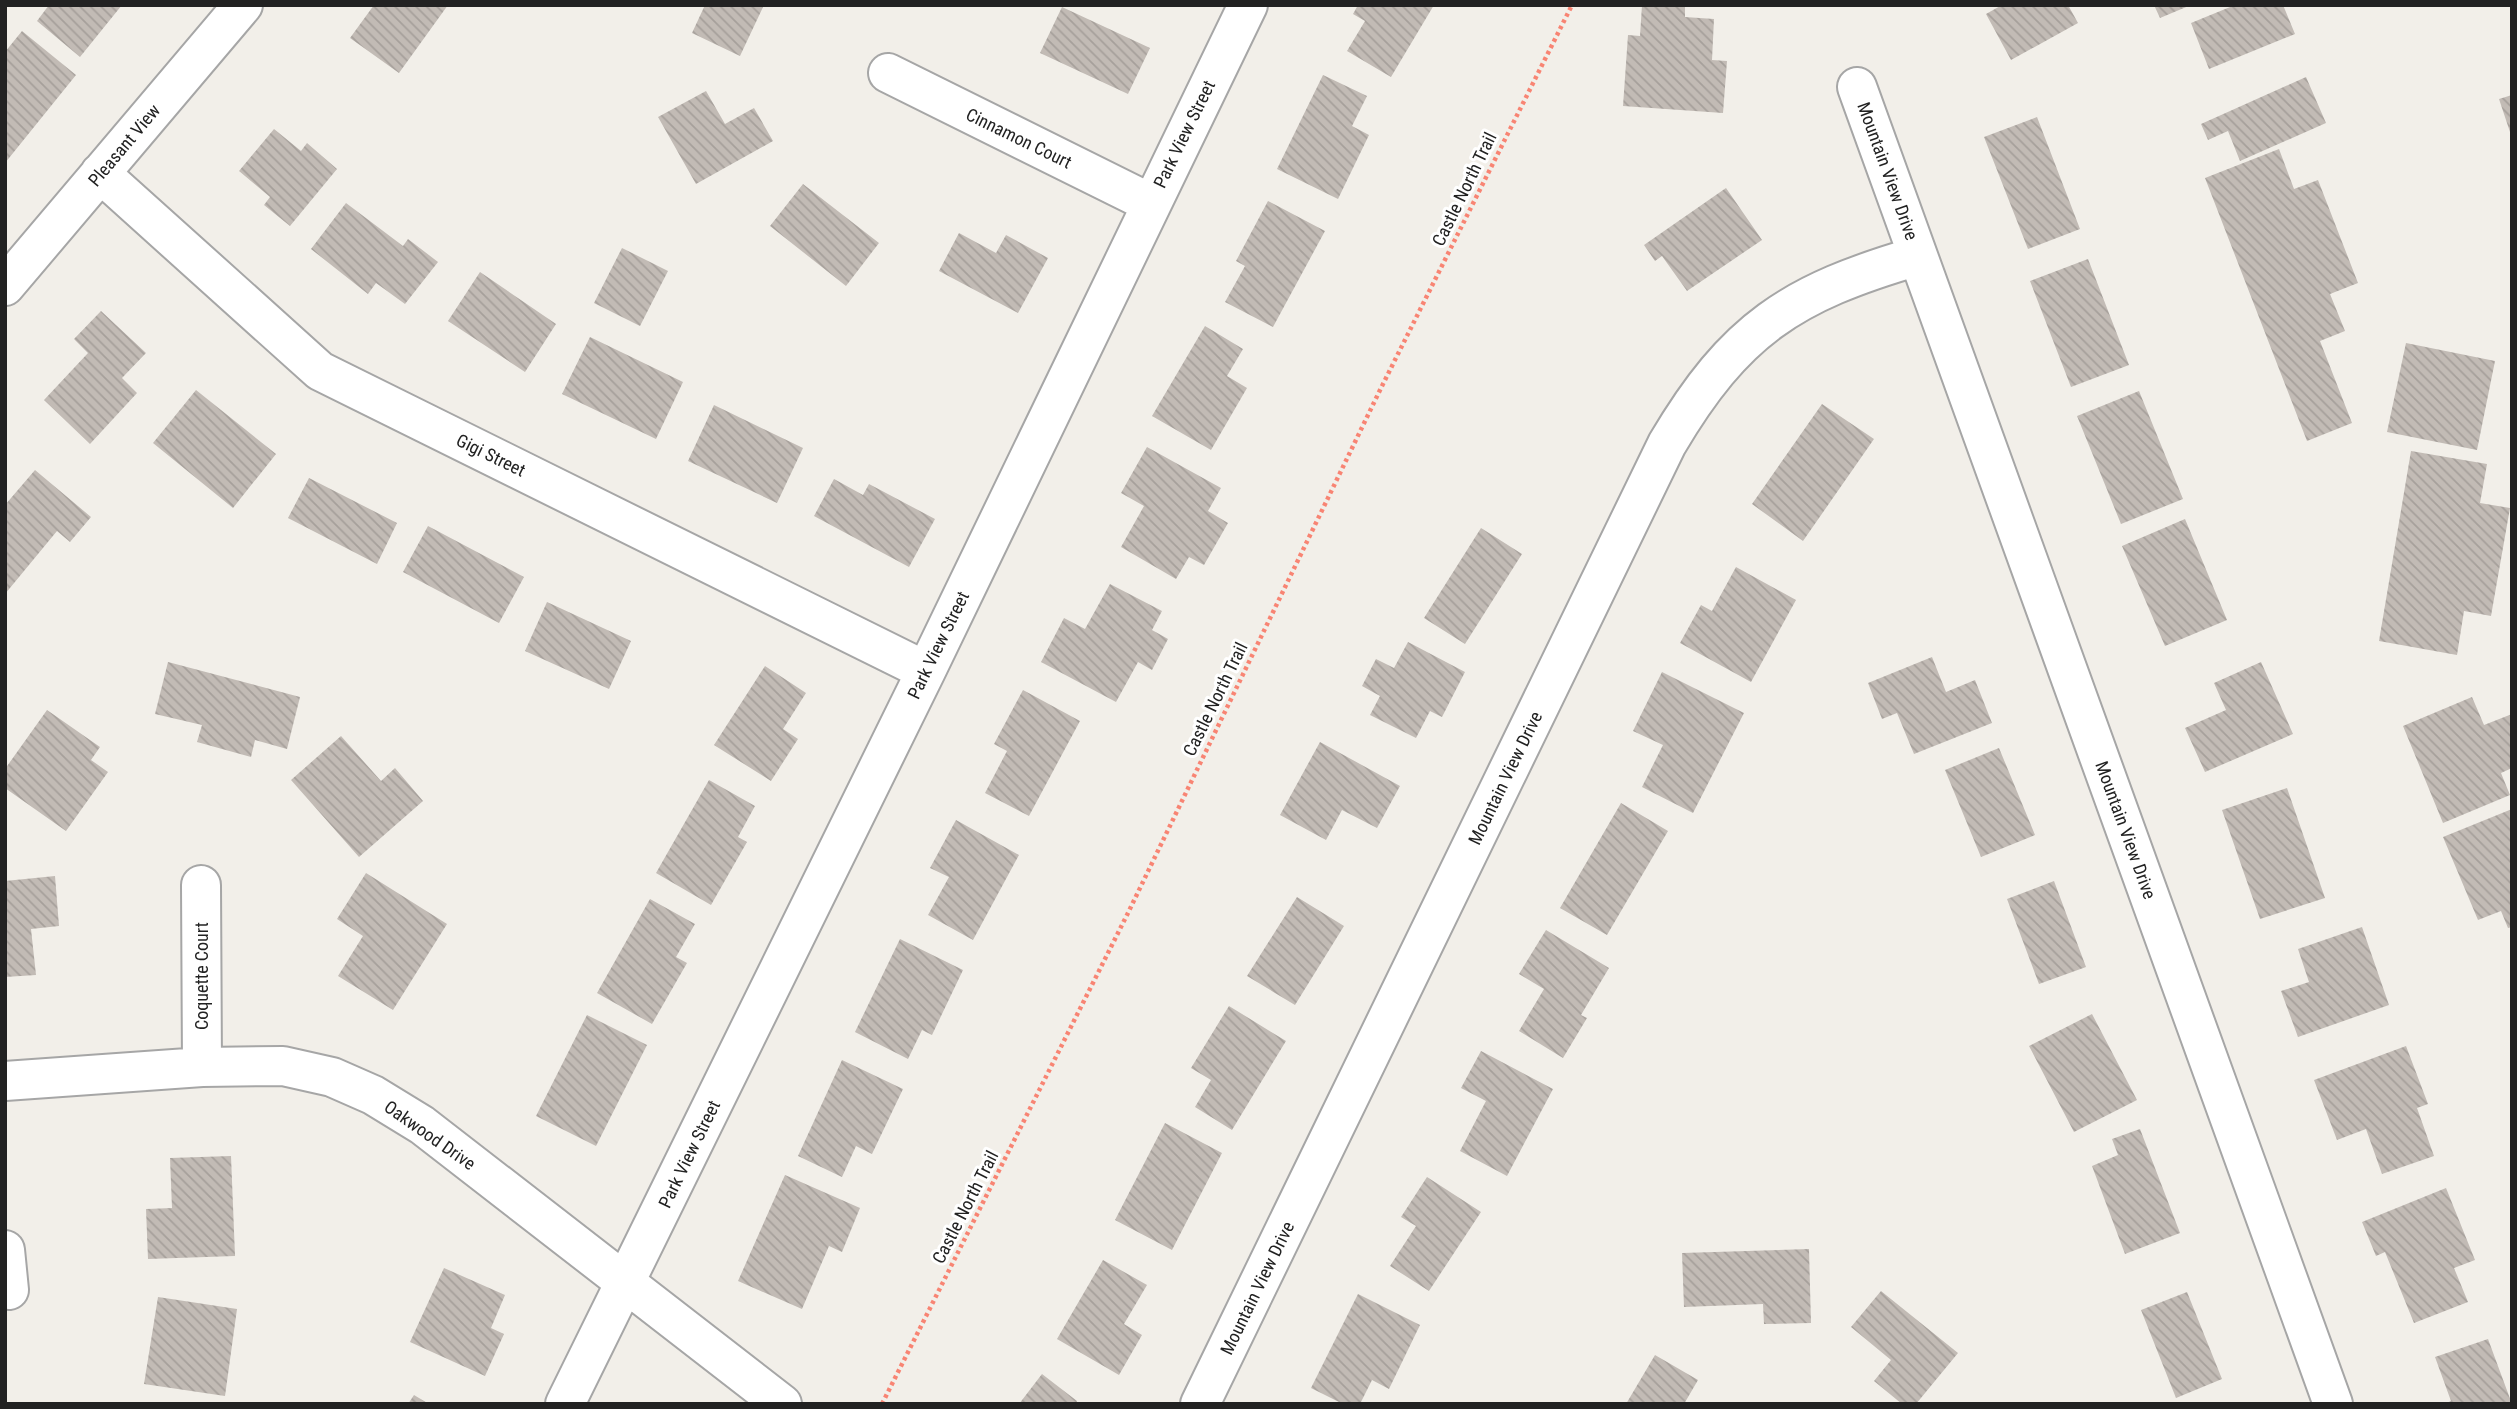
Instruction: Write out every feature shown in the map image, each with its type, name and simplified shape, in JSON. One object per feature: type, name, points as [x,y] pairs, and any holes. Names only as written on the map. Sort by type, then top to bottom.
[{"type":"street","name":"Pleasant View","points":[[5,286],[243,5]]},
{"type":"street","name":"Park View Street","points":[[565,1404],[926,671],[1248,5]]},
{"type":"street","name":"Cinnamon Court","points":[[888,73],[1150,203]]},
{"type":"street","name":"Mountain View Drive","points":[[1857,87],[2333,1404]]},
{"type":"street","name":"Gigi Street","points":[[100,173],[320,371],[926,671]]},
{"type":"street","name":"Mountain View Drive","points":[[1200,1404],[1667,444],[1693,400],[1727,358],[1764,323],[1796,303],[1854,274],[1918,256]]},
{"type":"street","name":"Coquette Court","points":[[201,885],[202,1067]]},
{"type":"street","name":"Oakwood Drive","points":[[5,1081],[202,1067],[283,1066],[332,1077],[373,1095],[422,1125],[782,1404]]},
{"type":"street","points":[[5,1250],[9,1290]]},
{"type":"path","name":"Castle North Trail","points":[[882,1404],[1127,915],[1381,388],[1572,5]]},
{"type":"building","points":[[49,5],[122,5],[80,57],[37,21]]},
{"type":"building","points":[[374,5],[448,5],[399,73],[350,38]]},
{"type":"building","points":[[705,5],[764,5],[740,56],[692,33]]},
{"type":"building","points":[[1358,5],[1434,5],[1391,77],[1347,51],[1365,21],[1353,14]]},
{"type":"building","points":[[1642,5],[1685,5],[1685,17],[1714,19],[1712,60],[1727,61],[1723,113],[1623,106],[1628,35],[1640,36]]},
{"type":"building","points":[[2002,5],[2068,5],[2078,23],[2011,60],[1986,14]]},
{"type":"building","points":[[2154,5],[2191,5],[2160,18]]},
{"type":"building","points":[[2235,5],[2283,5],[2295,34],[2209,69],[2191,23]]},
{"type":"building","points":[[1062,7],[1150,48],[1128,94],[1040,53]]},
{"type":"building","points":[[22,31],[76,75],[5,163],[5,52]]},
{"type":"building","points":[[1323,75],[1367,96],[1352,126],[1369,135],[1338,199],[1277,169]]},
{"type":"building","points":[[2306,77],[2326,123],[2240,161],[2228,131],[2208,140],[2201,124]]},
{"type":"building","points":[[706,91],[725,124],[754,108],[773,141],[696,184],[658,117]]},
{"type":"building","points":[[2512,95],[2512,135],[2511,135],[2499,99]]},
{"type":"building","points":[[2037,117],[2080,229],[2028,249],[1984,137]]},
{"type":"building","points":[[274,129],[301,151],[307,143],[337,169],[290,226],[264,205],[270,197],[239,171]]},
{"type":"building","points":[[2279,149],[2294,189],[2318,180],[2358,283],[2330,294],[2345,331],[2320,341],[2352,423],[2307,441],[2205,178]]},
{"type":"building","points":[[803,184],[879,243],[846,286],[770,226]]},
{"type":"building","points":[[1726,188],[1762,240],[1687,291],[1662,256],[1655,261],[1644,245]]},
{"type":"building","points":[[1268,201],[1325,231],[1273,327],[1225,302],[1245,266],[1236,261]]},
{"type":"building","points":[[346,203],[403,246],[408,239],[438,262],[405,304],[376,283],[368,294],[311,249]]},
{"type":"building","points":[[959,233],[996,253],[1006,235],[1048,258],[1018,313],[939,271]]},
{"type":"building","points":[[622,248],[668,271],[640,326],[594,303]]},
{"type":"building","points":[[2088,259],[2129,365],[2071,387],[2030,281]]},
{"type":"building","points":[[480,272],[556,324],[525,372],[448,321]]},
{"type":"building","points":[[101,311],[146,353],[122,378],[137,393],[90,444],[44,400],[88,353],[74,339]]},
{"type":"building","points":[[1205,326],[1243,349],[1227,376],[1247,388],[1211,450],[1152,416]]},
{"type":"building","points":[[590,337],[683,382],[656,439],[562,394]]},
{"type":"building","points":[[2406,343],[2495,361],[2477,450],[2387,432]]},
{"type":"building","points":[[196,390],[276,454],[233,508],[153,443]]},
{"type":"building","points":[[2139,391],[2183,499],[2121,524],[2077,416]]},
{"type":"building","points":[[1822,404],[1874,439],[1803,541],[1752,504]]},
{"type":"building","points":[[714,405],[803,448],[777,503],[688,461]]},
{"type":"building","points":[[1147,447],[1221,488],[1208,511],[1228,523],[1204,565],[1189,557],[1176,579],[1121,547],[1144,506],[1121,493]]},
{"type":"building","points":[[2411,451],[2487,464],[2480,503],[2510,508],[2491,616],[2464,611],[2457,655],[2379,641]]},
{"type":"building","points":[[35,470],[91,517],[70,542],[57,531],[5,594],[5,505]]},
{"type":"building","points":[[309,478],[397,523],[377,564],[288,518]]},
{"type":"building","points":[[834,479],[863,495],[869,484],[935,519],[909,567],[814,516]]},
{"type":"building","points":[[2185,519],[2227,620],[2165,646],[2122,546]]},
{"type":"building","points":[[428,526],[524,577],[499,623],[403,572]]},
{"type":"building","points":[[1481,528],[1522,554],[1465,644],[1424,618]]},
{"type":"building","points":[[1736,567],[1796,600],[1751,682],[1680,643],[1701,605],[1712,611]]},
{"type":"building","points":[[1110,584],[1162,611],[1152,630],[1168,639],[1152,670],[1138,662],[1116,702],[1041,662],[1064,618],[1085,629]]},
{"type":"building","points":[[547,602],[631,641],[609,689],[525,651]]},
{"type":"building","points":[[1408,642],[1465,672],[1442,717],[1430,711],[1416,738],[1370,715],[1380,696],[1362,686],[1376,659],[1394,668]]},
{"type":"building","points":[[1932,657],[1946,692],[1975,680],[1992,723],[1914,754],[1897,713],[1882,719],[1868,683]]},
{"type":"building","points":[[168,662],[300,697],[287,749],[255,740],[251,757],[197,742],[202,725],[155,714]]},
{"type":"building","points":[[2261,662],[2293,734],[2205,772],[2185,728],[2226,710],[2214,683]]},
{"type":"building","points":[[765,666],[806,693],[783,729],[798,739],[771,781],[714,745]]},
{"type":"building","points":[[1662,672],[1744,713],[1693,813],[1642,787],[1663,745],[1633,731]]},
{"type":"building","points":[[1023,690],[1080,721],[1029,816],[985,793],[1007,751],[994,744]]},
{"type":"building","points":[[2472,697],[2484,725],[2512,714],[2512,768],[2501,773],[2510,795],[2443,823],[2403,726]]},
{"type":"building","points":[[47,710],[100,747],[91,760],[108,772],[66,831],[5,788],[5,769]]},
{"type":"building","points":[[341,736],[381,781],[395,768],[423,801],[359,857],[291,780]]},
{"type":"building","points":[[1320,742],[1400,786],[1377,828],[1342,810],[1326,840],[1280,815]]},
{"type":"building","points":[[1999,748],[2035,835],[1981,857],[1945,770]]},
{"type":"building","points":[[709,780],[755,806],[738,837],[747,842],[711,905],[656,873]]},
{"type":"building","points":[[2287,788],[2325,898],[2260,919],[2222,810]]},
{"type":"building","points":[[1621,803],[1668,831],[1607,935],[1560,908]]},
{"type":"building","points":[[2512,809],[2512,927],[2508,928],[2501,911],[2478,920],[2443,837]]},
{"type":"building","points":[[956,820],[1019,855],[973,940],[928,915],[949,877],[930,868]]},
{"type":"building","points":[[366,873],[447,924],[393,1010],[338,976],[363,936],[337,919]]},
{"type":"building","points":[[55,876],[59,926],[31,929],[36,975],[5,977],[5,881]]},
{"type":"building","points":[[2054,881],[2086,967],[2039,984],[2007,899]]},
{"type":"building","points":[[1297,897],[1344,926],[1295,1005],[1247,976]]},
{"type":"building","points":[[650,899],[695,924],[676,957],[687,963],[652,1024],[597,993]]},
{"type":"building","points":[[2362,927],[2389,1005],[2298,1037],[2281,991],[2309,982],[2298,949]]},
{"type":"building","points":[[1546,930],[1609,968],[1581,1015],[1587,1018],[1563,1058],[1519,1031],[1544,989],[1519,974]]},
{"type":"building","points":[[900,939],[963,970],[932,1035],[922,1030],[908,1059],[855,1032]]},
{"type":"building","points":[[1229,1006],[1286,1041],[1232,1130],[1195,1107],[1211,1080],[1191,1068]]},
{"type":"building","points":[[2092,1014],[2137,1100],[2074,1132],[2029,1046]]},
{"type":"building","points":[[587,1015],[647,1045],[596,1146],[536,1116]]},
{"type":"building","points":[[2406,1046],[2428,1104],[2417,1108],[2434,1156],[2382,1174],[2366,1129],[2337,1140],[2314,1080]]},
{"type":"building","points":[[1481,1051],[1553,1089],[1507,1176],[1460,1151],[1486,1101],[1461,1088]]},
{"type":"building","points":[[842,1060],[903,1089],[872,1154],[856,1146],[842,1177],[798,1156]]},
{"type":"building","points":[[1165,1123],[1222,1153],[1172,1250],[1115,1220]]},
{"type":"building","points":[[2140,1129],[2180,1233],[2125,1254],[2092,1166],[2118,1155],[2112,1139]]},
{"type":"building","points":[[231,1156],[235,1256],[148,1259],[146,1209],[172,1208],[170,1158]]},
{"type":"building","points":[[785,1175],[860,1208],[842,1252],[829,1246],[802,1309],[738,1281]]},
{"type":"building","points":[[1427,1177],[1481,1212],[1429,1291],[1390,1266],[1416,1226],[1401,1217]]},
{"type":"building","points":[[2446,1188],[2475,1260],[2454,1268],[2468,1302],[2414,1323],[2385,1252],[2376,1256],[2362,1222]]},
{"type":"building","points":[[1809,1249],[1811,1323],[1764,1324],[1763,1304],[1684,1307],[1682,1253]]},
{"type":"building","points":[[1103,1260],[1147,1285],[1124,1324],[1142,1335],[1119,1375],[1057,1339]]},
{"type":"building","points":[[444,1268],[505,1295],[491,1328],[504,1334],[485,1376],[410,1342]]},
{"type":"building","points":[[1881,1291],[1958,1353],[1916,1404],[1902,1404],[1874,1381],[1891,1360],[1851,1327]]},
{"type":"building","points":[[2187,1292],[2222,1379],[2176,1398],[2141,1310]]},
{"type":"building","points":[[1358,1294],[1420,1325],[1389,1389],[1372,1380],[1360,1404],[1343,1404],[1311,1388]]},
{"type":"building","points":[[158,1297],[237,1309],[225,1396],[144,1384]]},
{"type":"building","points":[[2488,1339],[2512,1404],[2444,1404],[2451,1401],[2435,1357]]},
{"type":"building","points":[[1655,1355],[1698,1380],[1684,1404],[1626,1404]]},
{"type":"building","points":[[1042,1374],[1077,1401],[1076,1404],[1019,1404]]},
{"type":"building","points":[[414,1395],[429,1404],[408,1404]]}]
